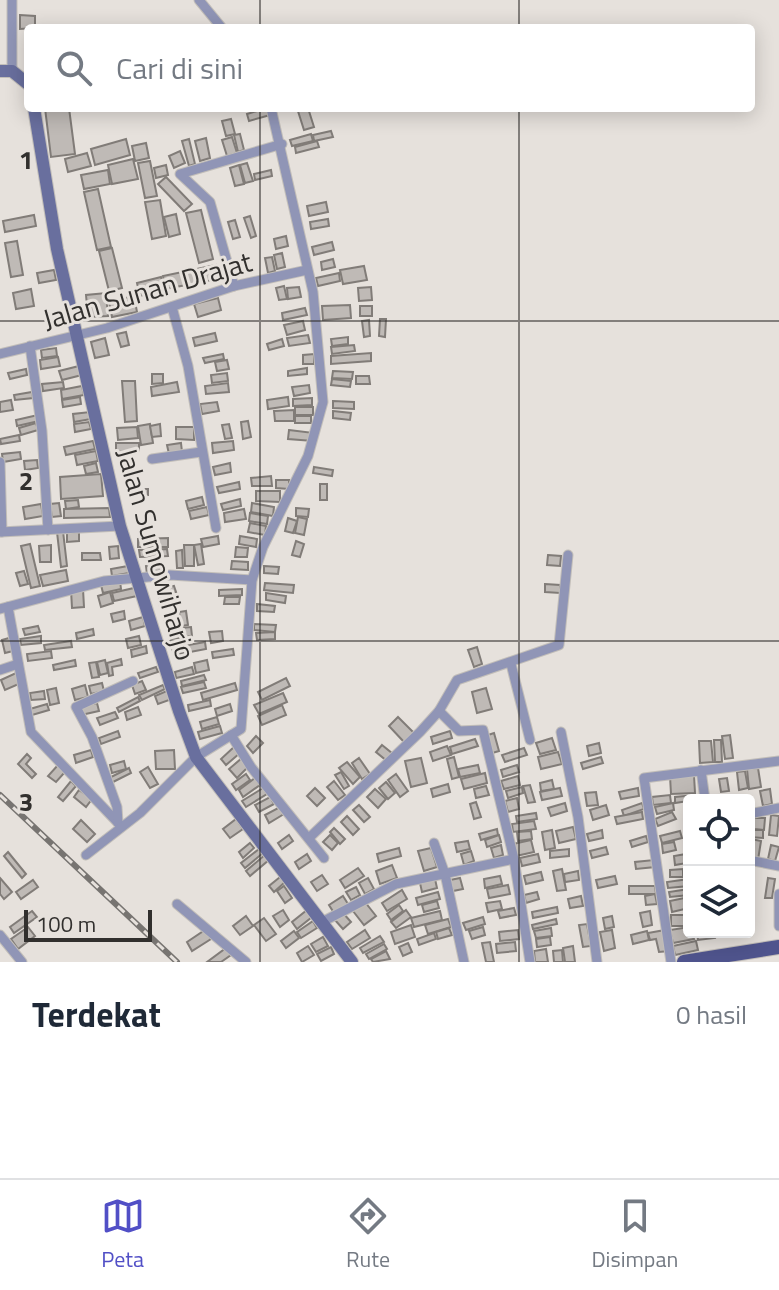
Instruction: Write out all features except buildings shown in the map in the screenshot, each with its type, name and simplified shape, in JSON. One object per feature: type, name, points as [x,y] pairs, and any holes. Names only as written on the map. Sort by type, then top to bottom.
[{"type":"main road","points":[[684,962],[751,957],[779,947]]},
{"type":"street","points":[[12,0],[6,71],[24,82]]},
{"type":"street","points":[[199,0],[219,24]]},
{"type":"street","name":"Jalan Sumowiharjo","points":[[35,112],[47,198],[120,526],[161,660],[196,757],[352,962]]},
{"type":"street","points":[[86,855],[120,824],[140,813],[196,757],[242,727],[241,702],[252,580],[263,547],[308,456],[321,417],[323,386],[314,300],[282,144],[272,112]]},
{"type":"street","points":[[234,286],[210,202],[180,174],[282,144]]},
{"type":"street","name":"Jalan Sunan Drajat","points":[[0,354],[76,336],[234,286],[307,270]]},
{"type":"street","points":[[172,307],[188,366],[216,528]]},
{"type":"street","points":[[30,346],[42,431],[48,530]]},
{"type":"street","points":[[152,459],[201,452]]},
{"type":"street","points":[[0,462],[1,532],[120,526]]},
{"type":"street","points":[[309,838],[439,711],[457,680],[552,650],[562,641],[568,555]]},
{"type":"street","points":[[120,824],[31,732],[4,608],[90,583],[198,576],[252,580]]},
{"type":"street","points":[[0,670],[18,664]]},
{"type":"street","points":[[511,664],[530,740]]},
{"type":"street","points":[[120,824],[92,737],[76,707],[133,681]]},
{"type":"street","points":[[439,711],[459,731],[483,730],[514,859],[530,962]]},
{"type":"street","points":[[561,732],[578,817],[597,962]]},
{"type":"street","points":[[231,735],[251,767],[324,858]]},
{"type":"street","points":[[671,962],[644,778],[779,761]]},
{"type":"street","points":[[701,770],[704,794]]},
{"type":"street","points":[[755,813],[779,808]]},
{"type":"street","points":[[434,843],[445,874],[464,962]]},
{"type":"street","points":[[322,922],[396,884],[514,859]]},
{"type":"street","points":[[755,861],[779,866]]},
{"type":"street","points":[[779,894],[779,926]]},
{"type":"street","points":[[177,904],[246,962]]},
{"type":"street","points":[[0,935],[22,962]]},
{"type":"railway","points":[[0,795],[177,962]]}]
